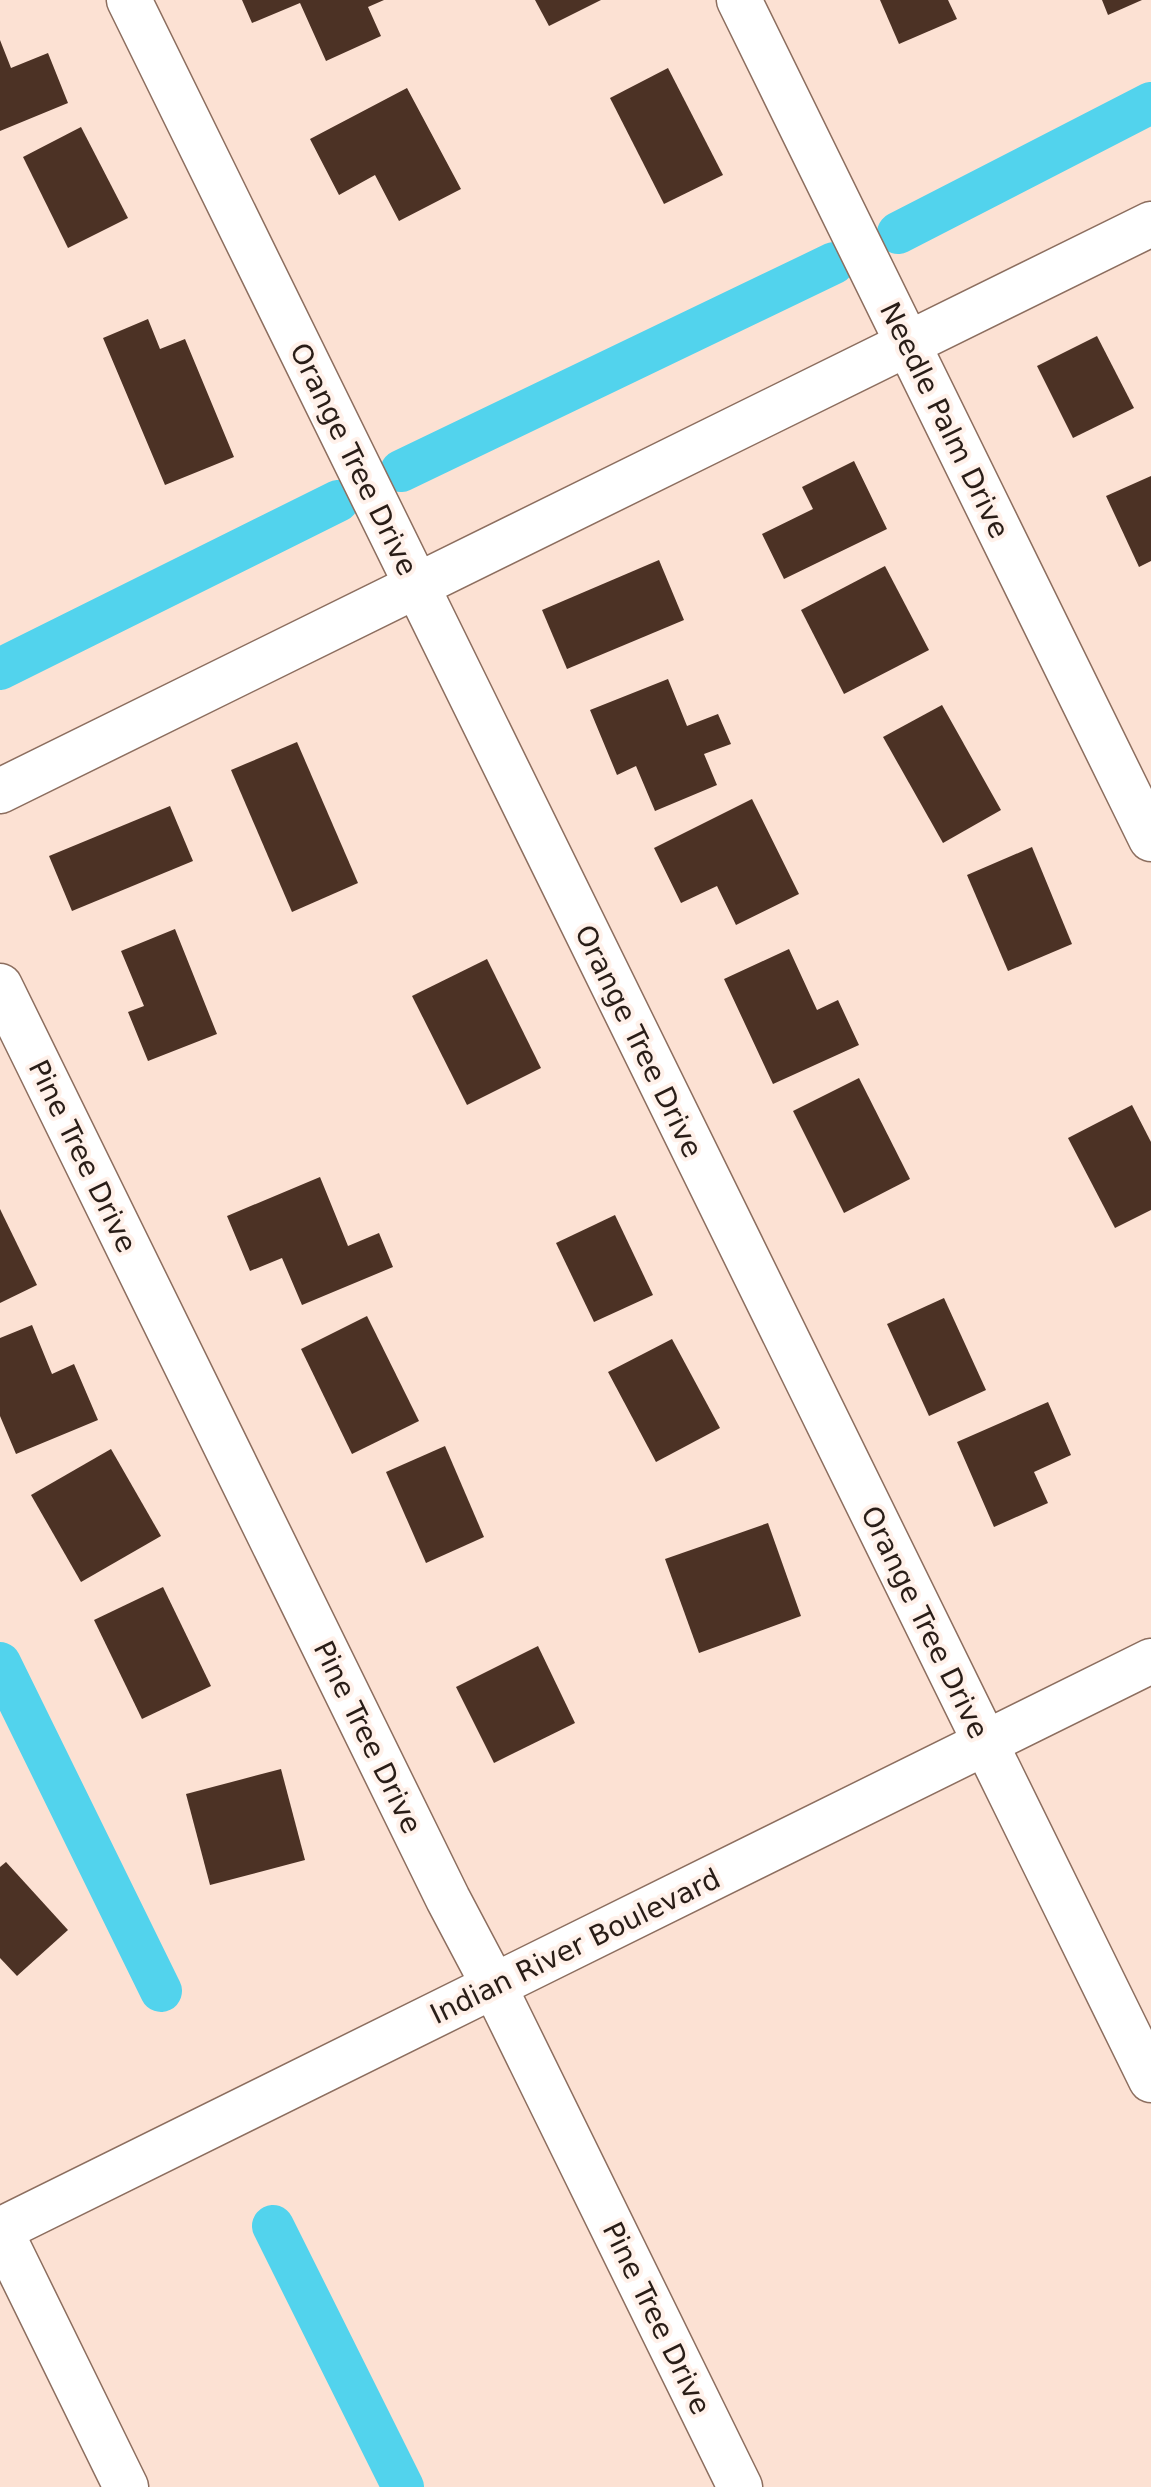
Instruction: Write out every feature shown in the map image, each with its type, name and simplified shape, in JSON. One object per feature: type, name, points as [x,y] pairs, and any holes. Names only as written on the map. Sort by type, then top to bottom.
[{"type":"street","name":"Orange Tree Drive","points":[[129,0],[1151,2080]]},
{"type":"street","name":"Needle Palm Drive","points":[[739,0],[1151,839]]},
{"type":"street","points":[[0,791],[1151,224]]},
{"type":"street","name":"Pine Tree Drive","points":[[0,986],[740,2487]]},
{"type":"street","name":"Indian River Boulevard","points":[[0,2230],[1151,1661]]},
{"type":"street","points":[[0,2230],[126,2487]]},
{"type":"building","points":[[242,0],[384,0],[368,7],[381,36],[326,61],[300,3],[252,23]]},
{"type":"building","points":[[535,0],[601,0],[549,26]]},
{"type":"building","points":[[880,0],[948,0],[957,19],[899,44]]},
{"type":"building","points":[[1102,0],[1142,0],[1108,15]]},
{"type":"building","points":[[0,40],[11,68],[48,53],[68,103],[0,131]]},
{"type":"building","points":[[668,68],[723,175],[664,204],[610,98]]},
{"type":"building","points":[[407,88],[461,189],[399,221],[375,175],[339,195],[310,139]]},
{"type":"building","points":[[81,127],[128,218],[68,248],[23,157]]},
{"type":"building","points":[[148,319],[160,349],[185,339],[234,457],[165,485],[103,338]]},
{"type":"building","points":[[1097,336],[1134,408],[1073,438],[1037,366]]},
{"type":"building","points":[[854,461],[887,529],[784,579],[762,534],[813,509],[802,487]]},
{"type":"building","points":[[1151,476],[1151,561],[1139,567],[1106,496]]},
{"type":"building","points":[[659,560],[684,620],[567,669],[542,610]]},
{"type":"building","points":[[885,566],[929,650],[844,694],[801,610]]},
{"type":"building","points":[[668,679],[687,726],[718,714],[731,744],[704,754],[717,785],[655,811],[636,766],[617,775],[590,710]]},
{"type":"building","points":[[942,705],[1001,810],[943,843],[883,737]]},
{"type":"building","points":[[297,742],[358,883],[292,912],[231,770]]},
{"type":"building","points":[[752,799],[799,894],[736,925],[717,886],[681,903],[654,848]]},
{"type":"building","points":[[170,806],[193,861],[72,911],[49,856]]},
{"type":"building","points":[[1032,847],[1072,944],[1008,971],[967,875]]},
{"type":"building","points":[[175,929],[217,1034],[148,1061],[128,1012],[144,1006],[121,951]]},
{"type":"building","points":[[789,949],[817,1010],[838,1000],[859,1045],[773,1084],[724,979]]},
{"type":"building","points":[[487,959],[541,1068],[467,1105],[412,996]]},
{"type":"building","points":[[859,1078],[910,1179],[844,1213],[793,1111]]},
{"type":"building","points":[[1132,1105],[1151,1142],[1151,1210],[1115,1228],[1068,1138]]},
{"type":"building","points":[[320,1177],[348,1246],[379,1233],[393,1267],[302,1305],[282,1258],[250,1271],[227,1216]]},
{"type":"building","points":[[0,1209],[37,1285],[0,1303]]},
{"type":"building","points":[[615,1215],[653,1295],[594,1322],[556,1243]]},
{"type":"building","points":[[944,1298],[986,1390],[929,1416],[887,1324]]},
{"type":"building","points":[[367,1316],[419,1421],[352,1454],[301,1349]]},
{"type":"building","points":[[32,1325],[52,1374],[74,1364],[98,1420],[16,1454],[0,1416],[0,1338]]},
{"type":"building","points":[[672,1339],[720,1428],[656,1462],[608,1372]]},
{"type":"building","points":[[1048,1402],[1071,1455],[1034,1472],[1048,1503],[994,1527],[957,1442]]},
{"type":"building","points":[[445,1446],[484,1537],[426,1563],[386,1472]]},
{"type":"building","points":[[111,1449],[161,1536],[81,1582],[31,1495]]},
{"type":"building","points":[[768,1523],[801,1616],[699,1653],[665,1559]]},
{"type":"building","points":[[163,1587],[211,1686],[142,1719],[94,1620]]},
{"type":"building","points":[[538,1646],[575,1723],[494,1763],[456,1687]]},
{"type":"building","points":[[281,1769],[305,1860],[210,1885],[186,1794]]},
{"type":"building","points":[[6,1862],[68,1930],[17,1976],[0,1958],[0,1867]]},
{"type":"waterway","points":[[898,233],[1151,103]]},
{"type":"waterway","points":[[401,471],[834,263]]},
{"type":"waterway","points":[[0,669],[338,501]]},
{"type":"waterway","points":[[0,1663],[161,1991]]},
{"type":"waterway","points":[[273,2226],[403,2487]]}]
